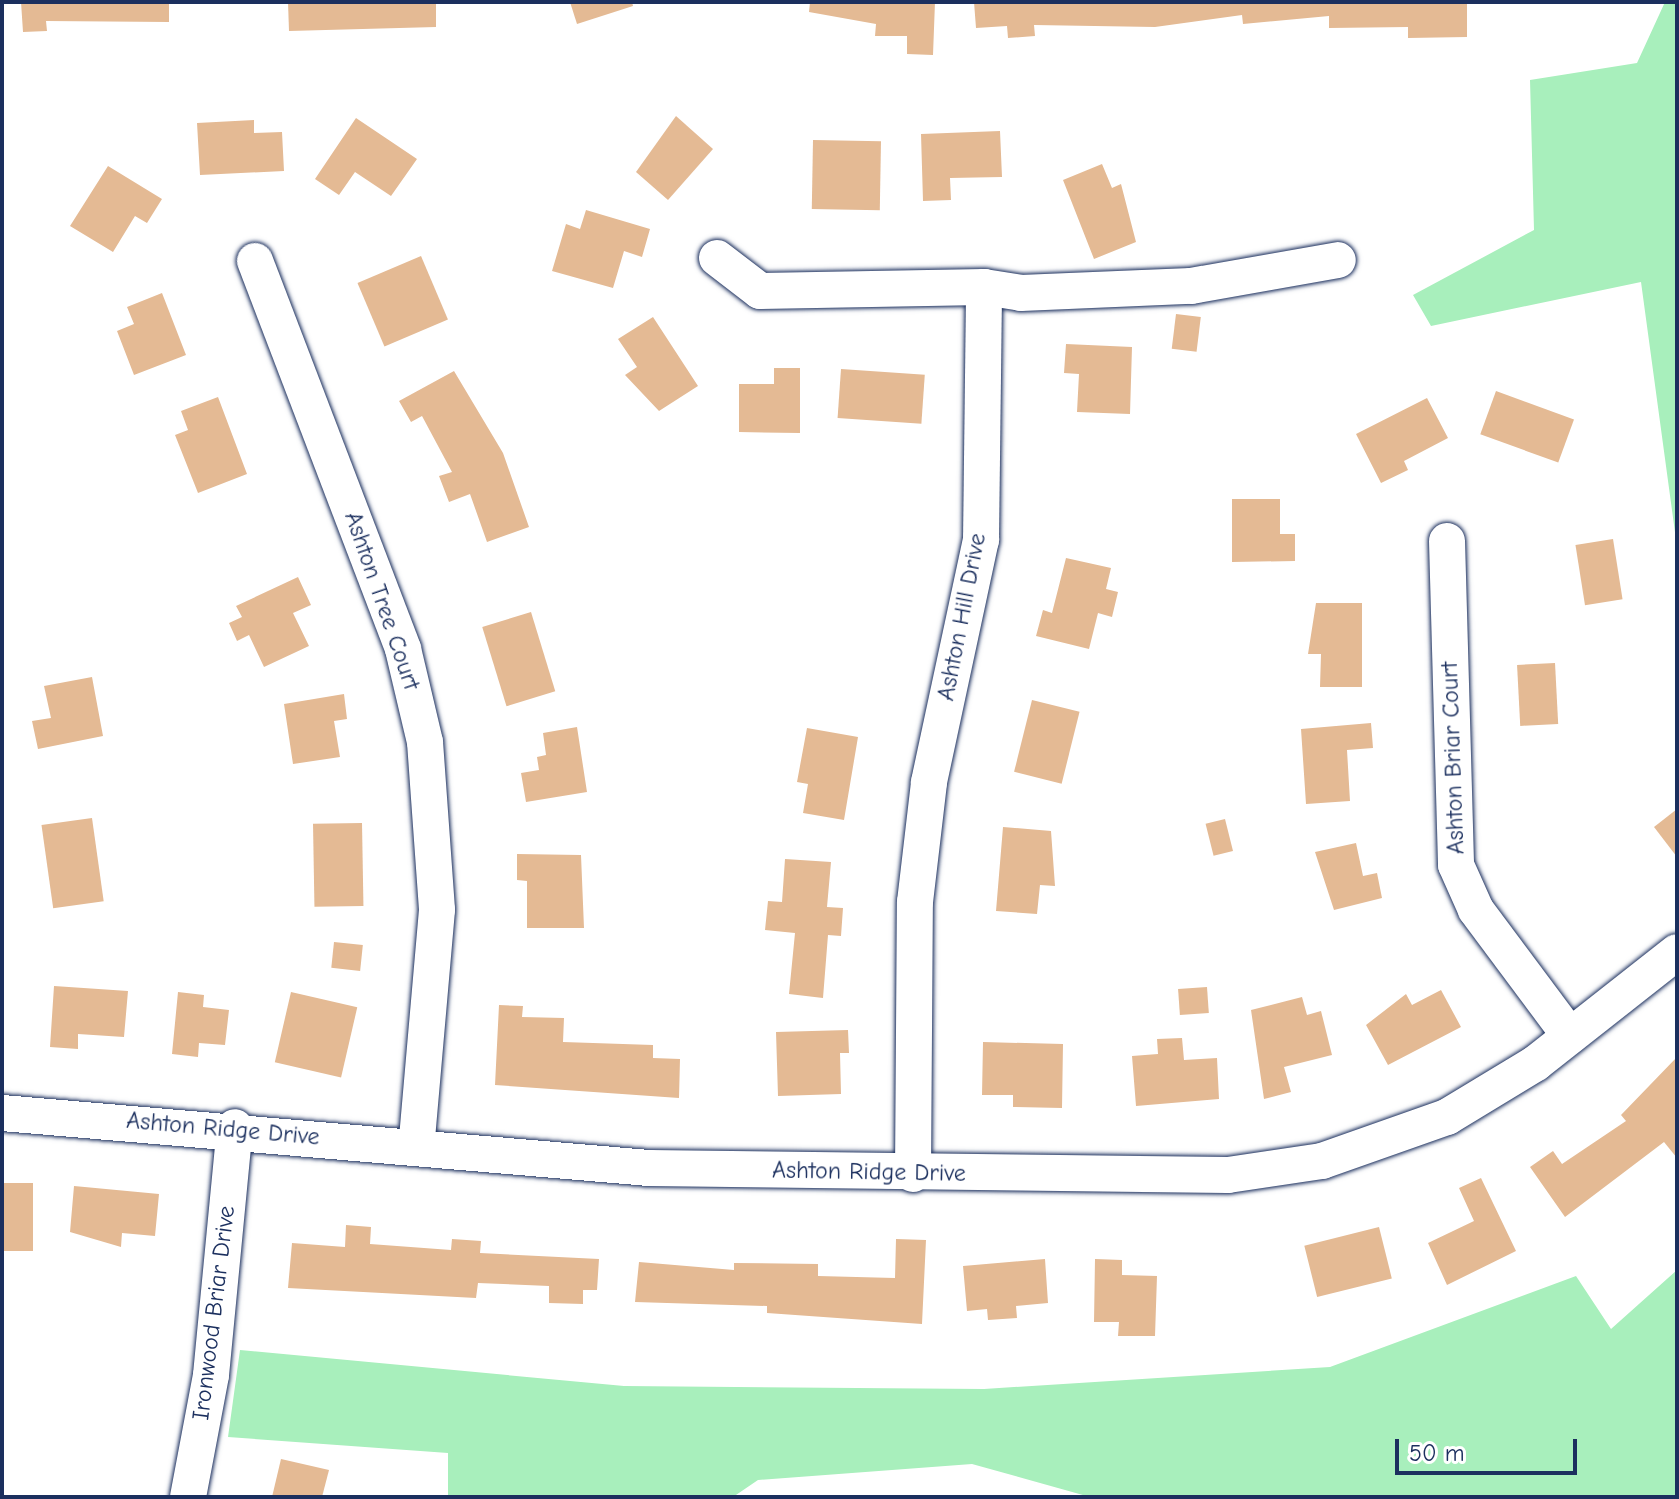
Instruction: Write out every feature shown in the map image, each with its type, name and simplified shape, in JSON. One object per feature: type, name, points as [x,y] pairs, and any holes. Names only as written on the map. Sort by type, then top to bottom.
[{"type":"street","points":[[717,258],[760,291],[984,287],[1021,293],[1191,286],[1338,260]]},
{"type":"street","name":"Ashton Tree Court","points":[[255,261],[403,649],[425,742],[437,910],[416,1148]]},
{"type":"street","name":"Ashton Hill Drive","points":[[913,1174],[915,902],[929,782],[981,540],[984,287]]},
{"type":"street","name":"Ashton Briar Court","points":[[1447,541],[1456,865],[1476,910],[1570,1036]]},
{"type":"street","name":"Ashton Ridge Drive","points":[[2,1113],[235,1127],[416,1148],[649,1168],[913,1174],[1228,1175],[1322,1161],[1447,1117],[1570,1036],[1677,952]]},
{"type":"street","name":"Ironwood Briar Drive","points":[[188,1497],[211,1375],[235,1127]]},
{"type":"green space","points":[[1665,2],[1677,2],[1677,547],[1641,282],[1431,326],[1413,295],[1534,230],[1530,80],[1637,63]]},
{"type":"green space","points":[[1677,1270],[1677,1497],[1090,1497],[972,1464],[758,1480],[733,1497],[448,1497],[448,1453],[228,1437],[240,1350],[624,1386],[984,1389],[1330,1367],[1576,1276],[1611,1329]]},
{"type":"building","points":[[21,2],[169,2],[169,22],[46,21],[47,31],[23,32]]},
{"type":"building","points":[[288,2],[436,2],[436,27],[289,31]]},
{"type":"building","points":[[570,2],[632,2],[633,6],[577,24]]},
{"type":"building","points":[[810,2],[935,2],[933,55],[907,54],[907,36],[875,36],[876,24],[809,12]]},
{"type":"building","points":[[974,2],[1467,2],[1467,37],[1408,38],[1408,27],[1329,28],[1329,16],[1243,24],[1242,15],[1155,27],[1034,25],[1035,36],[1008,38],[1007,26],[976,28]]},
{"type":"building","points":[[676,116],[713,149],[668,200],[636,172]]},
{"type":"building","points":[[356,118],[417,159],[391,196],[355,172],[339,195],[315,179]]},
{"type":"building","points":[[254,120],[254,133],[282,132],[284,171],[200,175],[197,123]]},
{"type":"building","points":[[1000,131],[1002,177],[950,178],[951,200],[923,201],[921,134]]},
{"type":"building","points":[[813,140],[881,141],[880,210],[812,209]]},
{"type":"building","points":[[1102,164],[1112,188],[1121,184],[1136,242],[1094,259],[1063,180]]},
{"type":"building","points":[[108,166],[162,199],[147,223],[135,216],[113,252],[70,226]]},
{"type":"building","points":[[586,210],[650,229],[642,257],[624,251],[613,288],[552,271],[566,224],[580,229]]},
{"type":"building","points":[[421,256],[448,320],[384,346],[357,283]]},
{"type":"building","points":[[162,293],[186,355],[134,375],[117,331],[134,324],[127,307]]},
{"type":"building","points":[[1176,314],[1201,317],[1197,352],[1172,349]]},
{"type":"building","points":[[653,317],[698,386],[659,411],[625,375],[637,367],[618,339]]},
{"type":"building","points":[[1066,344],[1132,347],[1130,414],[1077,412],[1079,374],[1064,373]]},
{"type":"building","points":[[774,368],[800,368],[800,433],[739,432],[739,384],[774,384]]},
{"type":"building","points":[[841,369],[925,375],[921,424],[838,418]]},
{"type":"building","points":[[454,371],[503,453],[529,527],[487,542],[470,494],[449,502],[439,476],[452,472],[422,416],[411,422],[399,401]]},
{"type":"building","points":[[1496,391],[1574,419],[1558,463],[1480,434]]},
{"type":"building","points":[[218,397],[247,474],[198,493],[175,435],[188,430],[181,411]]},
{"type":"building","points":[[1427,398],[1448,438],[1404,461],[1408,470],[1381,483],[1356,434]]},
{"type":"building","points":[[1232,499],[1280,499],[1280,534],[1295,534],[1295,561],[1232,562]]},
{"type":"building","points":[[1613,539],[1623,599],[1585,605],[1575,545]]},
{"type":"building","points":[[1066,558],[1111,568],[1106,589],[1118,592],[1112,617],[1098,613],[1089,649],[1036,636],[1043,610],[1052,613]]},
{"type":"building","points":[[298,577],[311,605],[293,613],[309,646],[264,667],[249,635],[237,641],[229,623],[242,617],[236,606]]},
{"type":"building","points":[[1316,603],[1362,603],[1362,687],[1320,687],[1321,654],[1308,654]]},
{"type":"building","points":[[531,612],[555,691],[506,706],[482,627]]},
{"type":"building","points":[[1555,663],[1558,724],[1520,726],[1517,665]]},
{"type":"building","points":[[92,677],[103,736],[38,749],[32,721],[51,718],[44,686]]},
{"type":"building","points":[[344,694],[347,719],[334,721],[340,757],[293,764],[284,704]]},
{"type":"building","points":[[1032,700],[1080,712],[1062,784],[1014,772]]},
{"type":"building","points":[[1371,723],[1373,748],[1347,750],[1350,801],[1306,804],[1301,729]]},
{"type":"building","points":[[577,727],[587,792],[526,802],[521,773],[539,770],[537,757],[546,755],[543,733]]},
{"type":"building","points":[[807,728],[858,737],[844,820],[803,813],[808,784],[797,782]]},
{"type":"building","points":[[1677,809],[1677,857],[1654,827]]},
{"type":"building","points":[[92,818],[104,901],[53,908],[41,825]]},
{"type":"building","points":[[1225,819],[1233,851],[1214,856],[1206,824]]},
{"type":"building","points":[[362,823],[363,906],[314,907],[313,824]]},
{"type":"building","points":[[1003,827],[1051,831],[1055,886],[1040,885],[1037,914],[996,911]]},
{"type":"building","points":[[1356,843],[1363,876],[1377,873],[1382,898],[1334,910],[1315,852]]},
{"type":"building","points":[[517,854],[581,855],[584,928],[527,928],[527,881],[517,880]]},
{"type":"building","points":[[785,859],[831,862],[827,907],[843,908],[841,936],[828,935],[823,998],[789,994],[795,933],[765,930],[768,901],[782,902]]},
{"type":"building","points":[[334,942],[363,945],[360,971],[331,968]]},
{"type":"building","points":[[54,986],[128,991],[124,1037],[78,1034],[78,1049],[50,1047]]},
{"type":"building","points":[[1207,987],[1209,1013],[1180,1015],[1178,989]]},
{"type":"building","points":[[1441,990],[1461,1027],[1388,1065],[1366,1025],[1406,994],[1412,1005]]},
{"type":"building","points":[[178,992],[204,995],[203,1007],[229,1010],[225,1045],[199,1043],[198,1057],[172,1054]]},
{"type":"building","points":[[291,992],[357,1007],[341,1077],[275,1062]]},
{"type":"building","points":[[1302,997],[1307,1015],[1321,1011],[1332,1055],[1284,1067],[1291,1092],[1264,1099],[1251,1010]]},
{"type":"building","points":[[499,1005],[523,1006],[522,1017],[564,1018],[563,1042],[653,1045],[653,1058],[680,1059],[679,1098],[495,1085]]},
{"type":"building","points":[[848,1030],[849,1053],[840,1053],[841,1094],[778,1096],[776,1032]]},
{"type":"building","points":[[1182,1038],[1184,1060],[1217,1058],[1219,1099],[1136,1106],[1132,1056],[1158,1054],[1157,1039]]},
{"type":"building","points":[[983,1042],[1063,1044],[1062,1108],[1013,1107],[1013,1095],[982,1095]]},
{"type":"building","points":[[1677,1057],[1677,1158],[1664,1142],[1565,1217],[1530,1167],[1553,1151],[1562,1164],[1626,1121],[1621,1115]]},
{"type":"building","points":[[1481,1178],[1516,1251],[1447,1285],[1428,1243],[1474,1221],[1459,1188]]},
{"type":"building","points":[[2,1183],[33,1183],[33,1251],[2,1251]]},
{"type":"building","points":[[74,1186],[159,1194],[155,1236],[122,1233],[121,1247],[70,1232]]},
{"type":"building","points":[[346,1225],[371,1227],[370,1244],[451,1250],[452,1239],[481,1241],[480,1253],[599,1259],[597,1290],[583,1290],[583,1304],[549,1303],[549,1286],[478,1283],[476,1298],[288,1288],[292,1243],[345,1247]]},
{"type":"building","points":[[1379,1227],[1392,1278],[1317,1297],[1304,1246]]},
{"type":"building","points":[[896,1239],[926,1240],[922,1324],[767,1313],[767,1306],[635,1302],[639,1262],[734,1270],[734,1263],[818,1264],[818,1276],[895,1278]]},
{"type":"building","points":[[1045,1259],[1048,1303],[1016,1306],[1017,1318],[988,1320],[987,1309],[967,1311],[963,1266]]},
{"type":"building","points":[[1095,1259],[1122,1260],[1122,1275],[1157,1276],[1155,1336],[1118,1336],[1119,1322],[1094,1322]]},
{"type":"building","points":[[281,1459],[329,1470],[322,1497],[272,1497]]}]
